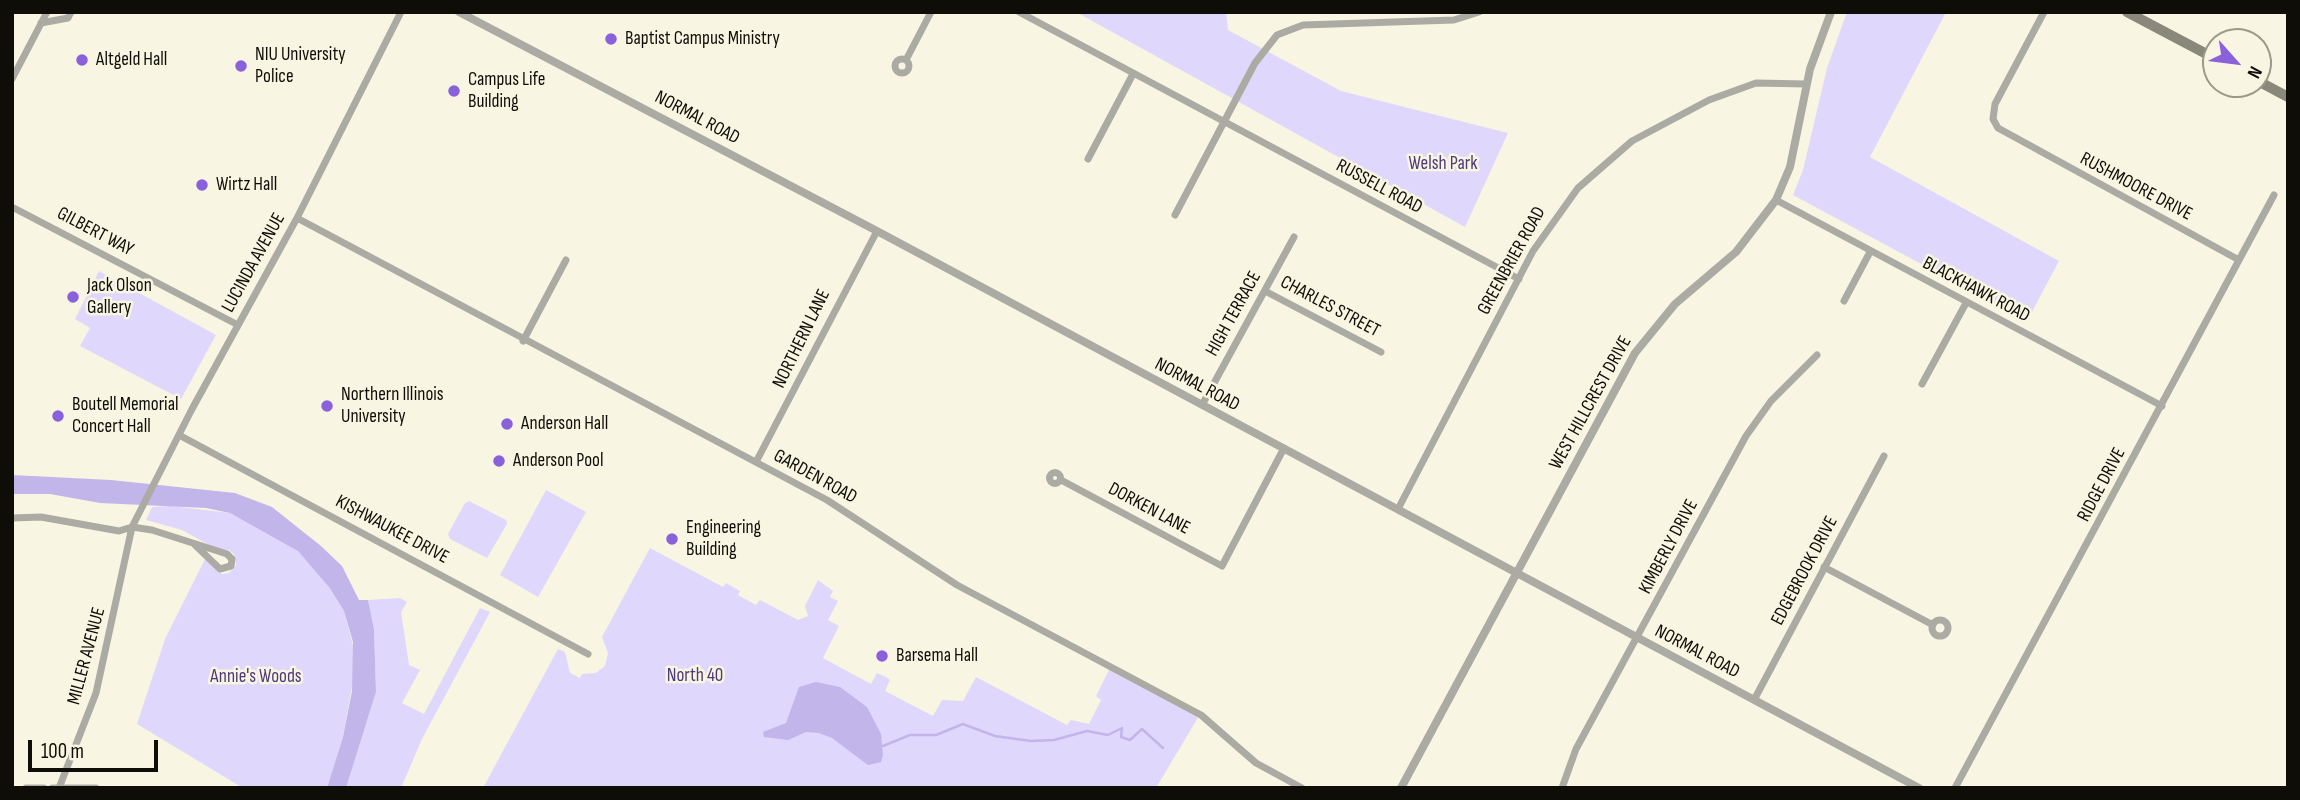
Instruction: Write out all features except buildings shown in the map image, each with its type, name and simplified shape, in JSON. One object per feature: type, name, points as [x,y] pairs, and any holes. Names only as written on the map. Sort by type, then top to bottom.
[{"type":"main road","points":[[2127,12],[2202,52]]},
{"type":"main road","points":[[2272,88],[2288,97]]},
{"type":"street","points":[[12,79],[47,12]]},
{"type":"street","points":[[41,23],[68,18],[71,12]]},
{"type":"street","name":"LUCINDA AVENUE","points":[[132,527],[238,324],[297,218],[401,12]]},
{"type":"street","name":"NORMAL ROAD","points":[[460,12],[877,231],[1919,788]]},
{"type":"street","points":[[906,60],[931,12]]},
{"type":"street","name":"RUSSELL ROAD","points":[[1018,12],[1519,279]]},
{"type":"street","points":[[1175,215],[1262,51],[1287,29],[1303,25],[1454,20],[1479,12]]},
{"type":"street","name":"WEST HILLCREST DRIVE","points":[[1401,788],[1640,347],[1675,304],[1736,252],[1776,201],[1790,167],[1806,84],[1831,12]]},
{"type":"street","name":"RUSHMOORE DRIVE","points":[[2044,12],[1994,110],[1993,119],[1998,128],[2239,260]]},
{"type":"street","points":[[1088,159],[1133,74]]},
{"type":"street","name":"GREENBRIER ROAD","points":[[1398,509],[1519,279],[1562,206],[1602,164],[1632,141],[1697,105],[1744,86],[1764,82],[1806,84]]},
{"type":"street","name":"RIDGE DRIVE","points":[[1955,788],[2274,195]]},
{"type":"street","name":"BLACKHAWK ROAD","points":[[1776,201],[2162,406]]},
{"type":"street","name":"GILBERT WAY","points":[[12,207],[238,324]]},
{"type":"street","name":"GARDEN ROAD","points":[[297,218],[523,341],[756,462],[870,527],[957,584],[1201,715],[1256,762],[1302,788]]},
{"type":"street","name":"NORTHERN LANE","points":[[756,462],[877,231]]},
{"type":"street","name":"HIGH TERRACE","points":[[1202,405],[1294,237]]},
{"type":"street","points":[[1844,301],[1870,251]]},
{"type":"street","points":[[523,341],[566,260]]},
{"type":"street","name":"CHARLES STREET","points":[[1265,291],[1381,352]]},
{"type":"street","points":[[1922,384],[1966,303]]},
{"type":"street","name":"KIMBERLY DRIVE","points":[[1562,788],[1568,767],[1756,420],[1791,379],[1817,355]]},
{"type":"street","name":"KISHWAUKEE DRIVE","points":[[179,435],[588,654]]},
{"type":"street","name":"DORKEN LANE","points":[[1061,480],[1222,566],[1284,448]]},
{"type":"street","name":"EDGEBROOK DRIVE","points":[[1754,700],[1884,456]]},
{"type":"street","points":[[12,518],[41,517],[119,531],[132,527],[169,534],[227,554],[232,559],[231,566],[220,569],[195,545]]},
{"type":"street","name":"MILLER AVENUE","points":[[57,787],[100,679],[132,527]]},
{"type":"street","points":[[1825,568],[1933,625]]},
{"type":"street","points":[[57,787],[96,788]]},
{"type":"street","points":[[26,788],[44,788]]},
{"type":"green space","name":"Welsh Park","points":[[1076,12],[1226,12],[1228,30],[1341,91],[1508,133],[1465,227]]},
{"type":"green space","points":[[1847,12],[1945,14],[1870,157],[2059,261],[2027,321],[1793,195],[1803,170],[1827,68]]},
{"type":"green space","points":[[99,271],[216,335],[181,399],[80,346],[90,328],[75,319]]},
{"type":"green space","points":[[546,490],[586,512],[538,597],[500,575]]},
{"type":"green space","points":[[469,501],[506,520],[507,524],[487,558],[450,539],[448,534],[465,503]]},
{"type":"green space","name":"Annie's Woods","points":[[171,506],[230,513],[277,537],[298,551],[322,576],[344,611],[355,653],[354,675],[343,737],[327,788],[243,788],[137,724],[165,639],[205,559],[222,574],[229,573],[236,565],[234,554],[229,550],[218,550],[182,530],[146,520],[152,507]]},
{"type":"green space","name":"North 40","points":[[650,548],[723,587],[726,583],[740,591],[738,595],[756,605],[760,600],[798,620],[808,616],[805,606],[818,580],[833,591],[830,597],[838,601],[828,620],[839,626],[823,658],[871,684],[877,673],[886,677],[890,680],[885,691],[933,716],[942,700],[963,701],[976,677],[1067,725],[1071,720],[1089,724],[1101,700],[1096,696],[1110,668],[1199,716],[1156,788],[483,788],[558,649],[565,652],[570,673],[580,678],[582,674],[596,673],[605,666],[608,653],[602,637]]},
{"type":"green space","points":[[400,598],[407,602],[401,612],[409,665],[420,670],[402,703],[424,714],[480,608],[490,612],[422,739],[401,788],[346,788],[376,692],[374,629],[368,600]]},
{"type":"shaded area","points":[[12,475],[111,480],[235,493],[272,507],[321,546],[342,566],[359,600],[368,600],[374,629],[376,692],[346,788],[327,788],[343,737],[352,691],[353,642],[344,611],[329,587],[298,551],[230,513],[206,508],[100,503],[50,494],[12,494]]},
{"type":"shaded area","points":[[816,682],[840,687],[867,707],[881,734],[881,762],[868,765],[832,738],[819,733],[806,732],[788,740],[764,737],[763,732],[786,723],[799,687]]},
{"type":"waterway","points":[[883,746],[910,735],[936,735],[963,724],[995,736],[1031,741],[1054,740],[1087,731],[1108,735],[1122,728],[1121,737],[1130,740],[1142,729],[1163,748]]},
{"type":"place","name":"Baptist Campus Ministry","points":[[611,39]]},
{"type":"place","name":"Altgeld Hall","points":[[82,60]]},
{"type":"place","name":"NIU University Police","points":[[241,66]]},
{"type":"place","name":"Campus Life Building","points":[[454,91]]},
{"type":"place","name":"Wirtz Hall","points":[[202,185]]},
{"type":"place","name":"Jack Olson Gallery","points":[[73,297]]},
{"type":"place","name":"Northern Illinois University","points":[[327,406]]},
{"type":"place","name":"Boutell Memorial Concert Hall","points":[[58,416]]},
{"type":"place","name":"Anderson Hall","points":[[507,424]]},
{"type":"place","name":"Anderson Pool","points":[[499,461]]},
{"type":"place","name":"Engineering Building","points":[[672,539]]},
{"type":"place","name":"Barsema Hall","points":[[882,656]]}]
